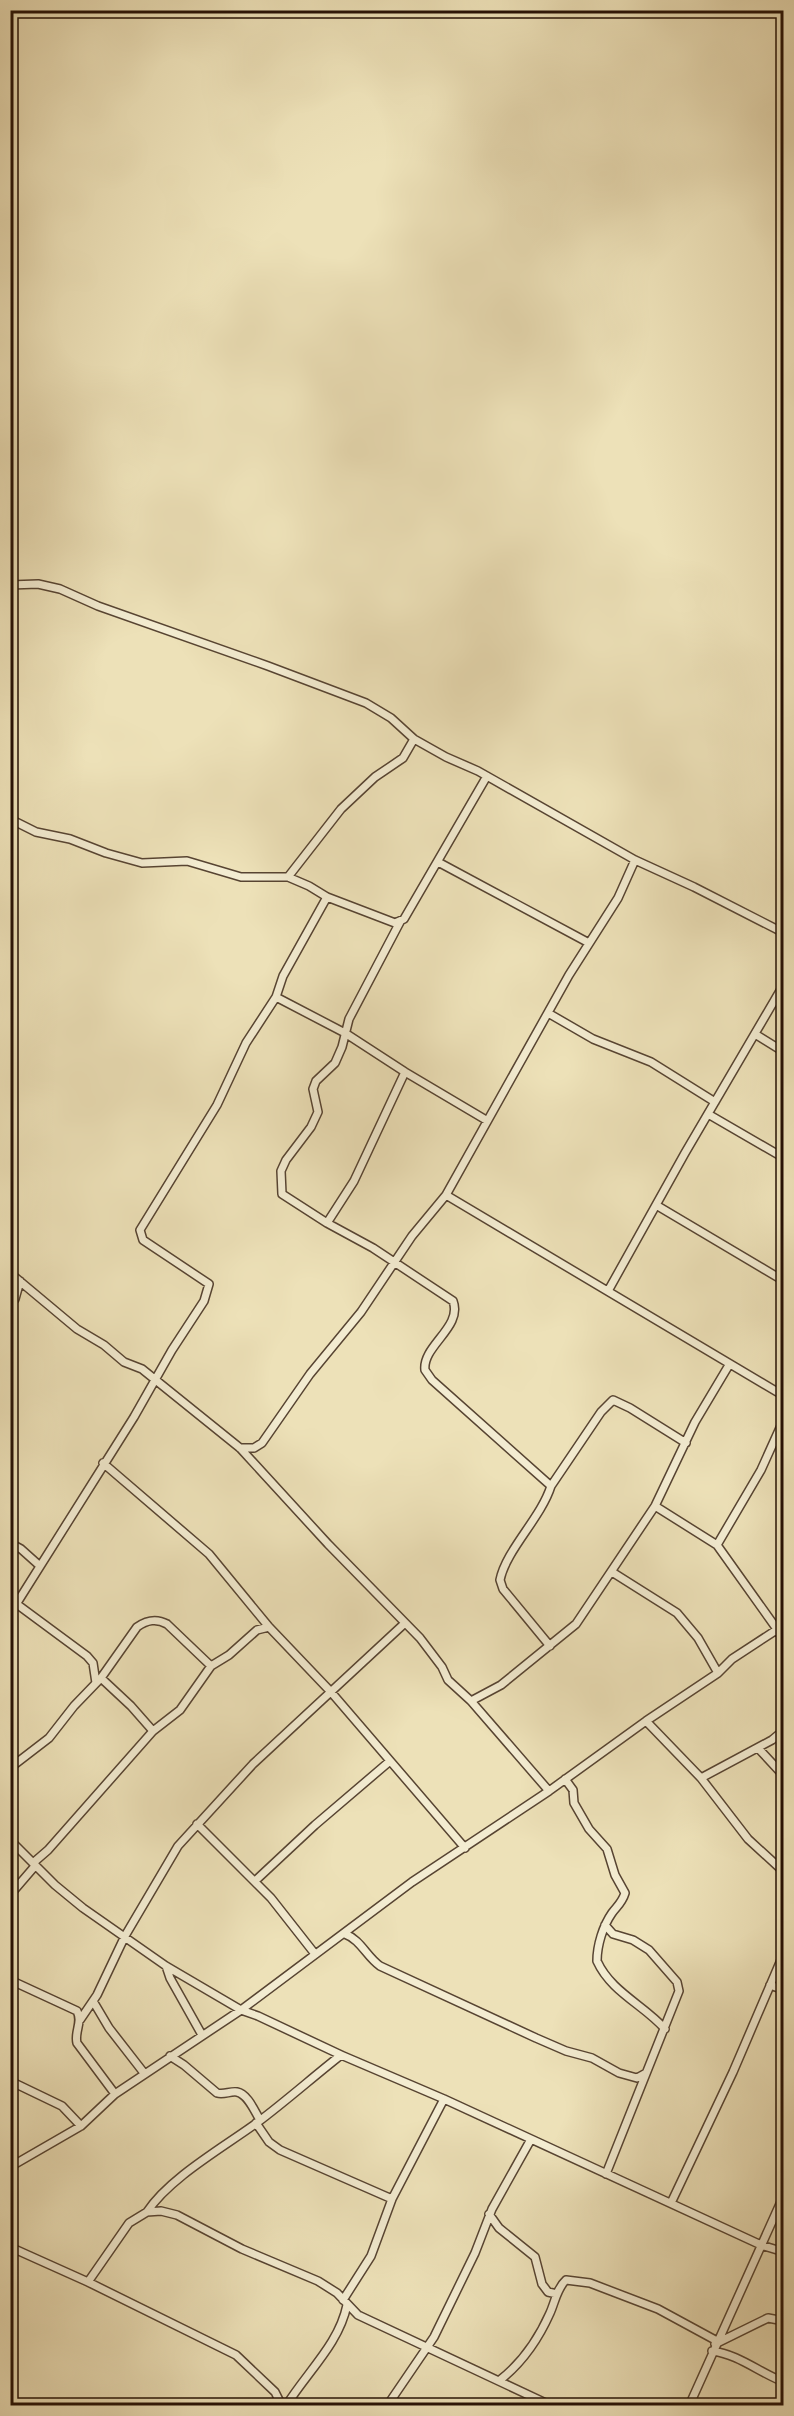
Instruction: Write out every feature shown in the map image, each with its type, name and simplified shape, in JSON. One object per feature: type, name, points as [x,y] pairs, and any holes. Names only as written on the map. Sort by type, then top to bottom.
[{"type":"street","points":[[10,585],[38,584],[60,589],[98,606],[350,696],[380,710],[414,739],[487,776],[635,860],[713,896],[783,933]]},
{"type":"street","points":[[288,877],[341,809],[363,786],[403,758],[414,739]]},
{"type":"street","points":[[487,776],[438,862],[400,922],[348,1019],[335,1063],[316,1081],[313,1089],[318,1108],[317,1115],[281,1171],[282,1194],[450,1299],[454,1305],[452,1319],[425,1362],[427,1375],[551,1486]]},
{"type":"street","points":[[10,819],[36,832],[70,839],[106,853],[142,863],[187,861],[241,877],[288,877],[327,897],[390,922],[400,922]]},
{"type":"street","points":[[240,1448],[254,1448],[262,1443],[310,1374],[361,1312],[394,1262],[446,1195],[466,1162],[486,1120],[618,898],[635,860]]},
{"type":"street","points":[[438,862],[589,944]]},
{"type":"street","points":[[10,1614],[18,1605],[103,1463],[134,1417],[153,1380],[204,1301],[209,1286],[207,1282],[142,1240],[140,1230],[217,1105],[246,1042],[276,998],[283,976],[327,897]]},
{"type":"street","points":[[608,1291],[783,984]]},
{"type":"street","points":[[276,998],[345,1033],[486,1120]]},
{"type":"street","points":[[548,1013],[593,1039],[651,1062],[716,1102]]},
{"type":"street","points":[[754,1034],[783,1052]]},
{"type":"street","points":[[327,1223],[354,1181],[405,1072]]},
{"type":"street","points":[[708,1114],[783,1158]]},
{"type":"street","points":[[446,1195],[783,1396]]},
{"type":"street","points":[[656,1205],[783,1281]]},
{"type":"street","points":[[10,1273],[76,1329],[104,1345],[126,1364],[142,1370],[240,1448],[328,1544],[405,1623],[442,1667],[448,1680],[471,1701],[549,1791]]},
{"type":"street","points":[[10,1306],[14,1301],[20,1281]]},
{"type":"street","points":[[471,1701],[501,1685],[576,1624],[655,1506],[695,1422],[729,1365]]},
{"type":"street","points":[[550,1646],[504,1589],[500,1580],[551,1486],[601,1412],[613,1400],[686,1443]]},
{"type":"street","points":[[717,1545],[761,1470],[783,1419]]},
{"type":"street","points":[[103,1463],[209,1554],[269,1627],[331,1692],[465,1848]]},
{"type":"street","points":[[655,1506],[717,1545],[780,1628],[783,1639]]},
{"type":"street","points":[[10,1543],[21,1549],[40,1566]]},
{"type":"street","points":[[612,1572],[676,1613],[698,1638],[718,1673]]},
{"type":"street","points":[[18,1605],[77,1647],[93,1663],[100,1667],[109,1667]]},
{"type":"street","points":[[10,1768],[49,1738],[74,1706],[98,1681],[137,1627],[149,1620],[160,1620],[178,1633],[211,1666]]},
{"type":"street","points":[[115,2094],[77,2043],[75,2037],[80,2020],[93,2001],[125,1936],[178,1846],[253,1764],[405,1623]]},
{"type":"street","points":[[10,1895],[153,1731],[180,1710],[211,1666],[229,1655],[257,1630],[269,1627]]},
{"type":"street","points":[[10,2167],[81,2126],[115,2094],[241,2010],[412,1882],[549,1791],[646,1721],[718,1673],[732,1659],[780,1628]]},
{"type":"street","points":[[93,1663],[98,1681],[120,1695],[153,1731]]},
{"type":"street","points":[[646,1721],[701,1778],[748,1839],[783,1872]]},
{"type":"street","points":[[701,1778],[758,1748],[783,1730]]},
{"type":"street","points":[[758,1748],[783,1776]]},
{"type":"street","points":[[255,1881],[315,1825],[390,1761]]},
{"type":"street","points":[[566,1779],[573,1790],[574,1803],[589,1829],[607,1849],[615,1875],[624,1890],[621,1904],[605,1925],[597,1956],[600,1967],[623,1995],[665,2029]]},
{"type":"street","points":[[197,1824],[255,1881],[315,1954]]},
{"type":"street","points":[[10,1840],[34,1865],[83,1908],[166,1965],[241,2010],[444,2099],[530,2141],[761,2245],[783,2252]]},
{"type":"street","points":[[605,1925],[613,1935],[633,1940],[648,1950],[679,1984],[679,1994],[606,2174]]},
{"type":"street","points":[[345,1934],[354,1938],[370,1958],[380,1966],[481,2014],[566,2051],[592,2058],[619,2073],[637,2078],[646,2073]]},
{"type":"street","points":[[671,2203],[724,2091],[783,1953]]},
{"type":"street","points":[[166,1965],[170,1978],[202,2035]]},
{"type":"street","points":[[10,1980],[74,2009],[80,2015],[80,2020]]},
{"type":"street","points":[[770,1985],[783,1990]]},
{"type":"street","points":[[93,2001],[109,2028],[144,2073]]},
{"type":"street","points":[[88,2282],[129,2223],[147,2212],[154,2201],[170,2187],[258,2122],[341,2055]]},
{"type":"street","points":[[170,2056],[217,2093],[221,2095],[237,2092],[242,2094],[269,2142],[280,2150],[392,2199]]},
{"type":"street","points":[[10,2081],[62,2106],[81,2126]]},
{"type":"street","points":[[10,2247],[88,2282],[236,2355],[275,2392],[284,2406],[322,2356],[342,2321],[345,2302],[371,2256],[392,2199],[444,2099]]},
{"type":"street","points":[[387,2406],[434,2337],[475,2253],[489,2214],[530,2141]]},
{"type":"street","points":[[688,2406],[783,2195]]},
{"type":"street","points":[[147,2212],[161,2211],[177,2215],[242,2249],[318,2281],[358,2315],[552,2406]]},
{"type":"street","points":[[489,2214],[499,2228],[535,2257],[542,2284],[548,2292],[557,2294]]},
{"type":"street","points":[[500,2380],[525,2358],[566,2280],[590,2283],[658,2309],[732,2356],[765,2375],[783,2382]]},
{"type":"street","points":[[342,2321],[358,2315]]},
{"type":"street","points":[[715,2346],[768,2318],[783,2321]]}]
